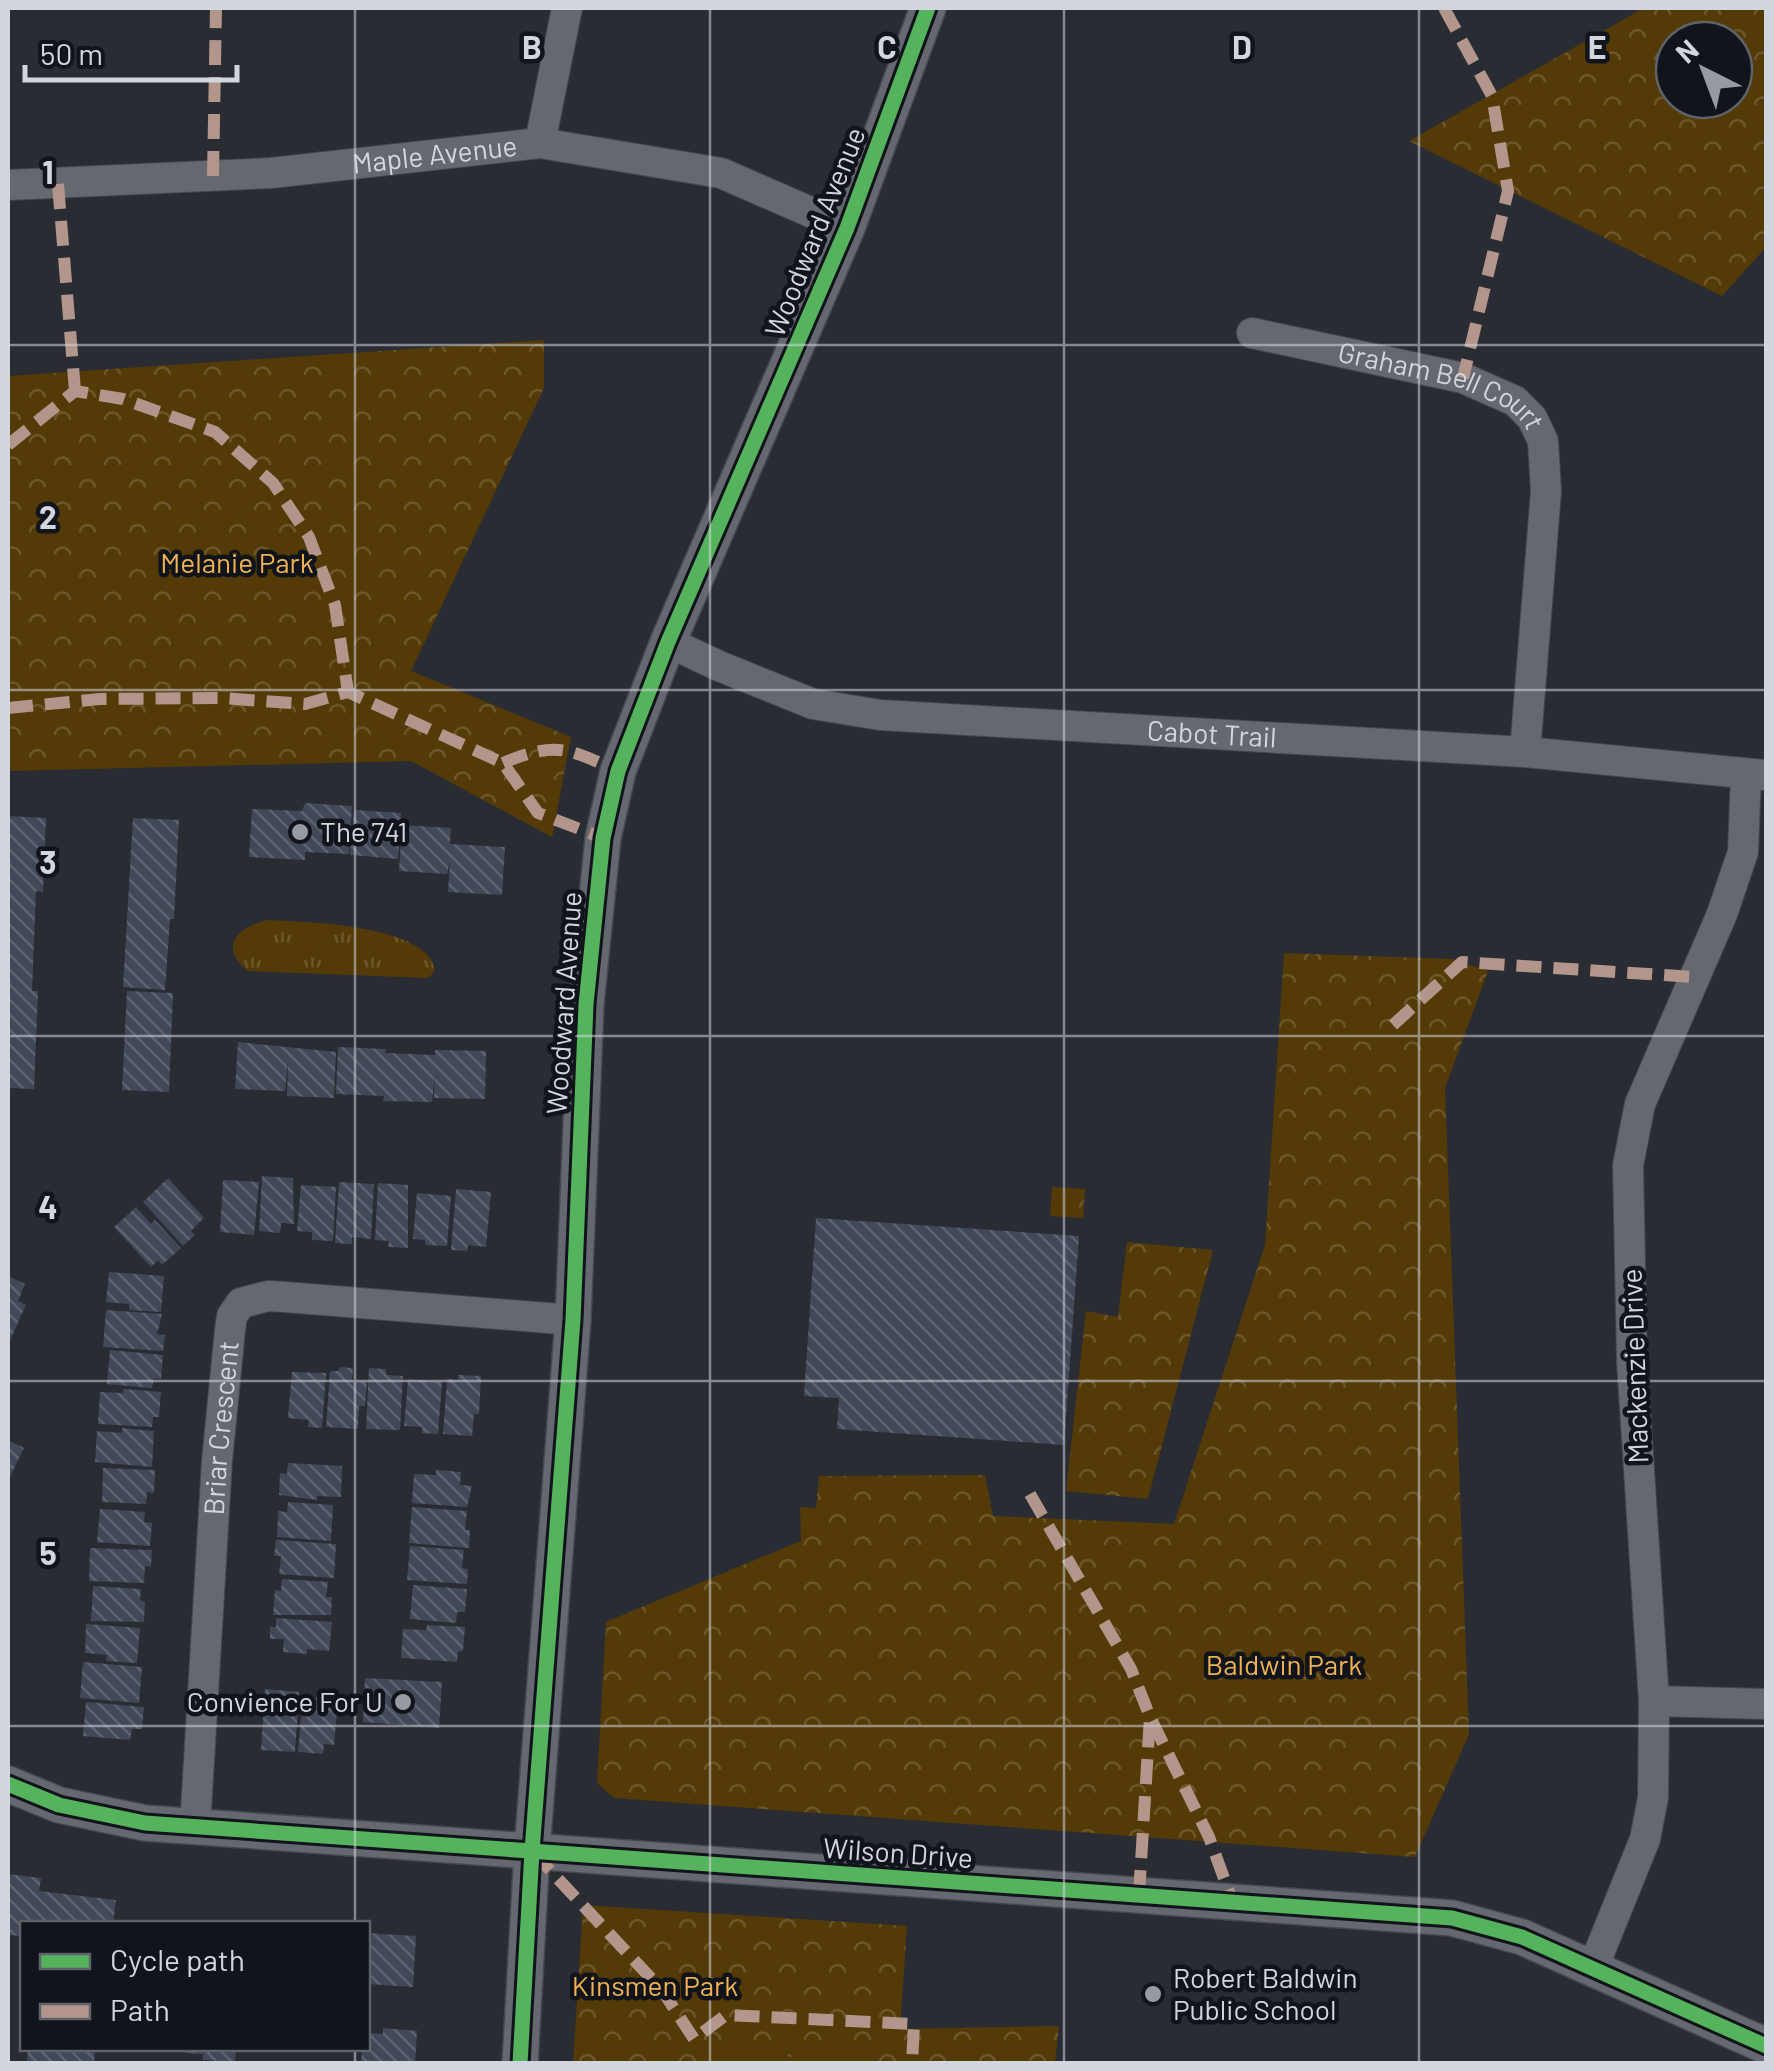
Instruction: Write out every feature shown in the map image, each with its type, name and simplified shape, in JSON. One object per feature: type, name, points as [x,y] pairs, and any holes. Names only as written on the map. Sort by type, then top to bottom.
[{"type":"street","points":[[540,143],[567,8]]},
{"type":"street","name":"Woodward Avenue","points":[[520,2064],[532,1852],[573,1320],[586,1004],[597,878],[618,771],[668,642],[846,228],[928,8]]},
{"type":"street","name":"Maple Avenue","points":[[8,186],[270,173],[540,143],[721,173],[846,228]]},
{"type":"street","name":"Graham Bell Court","points":[[1252,333],[1463,378],[1515,402],[1532,418],[1543,442],[1546,490],[1525,752]]},
{"type":"street","name":"Cabot Trail","points":[[668,642],[813,704],[880,715],[1525,752],[1756,775]]},
{"type":"street","name":"Mackenzie Drive","points":[[1593,1968],[1645,1840],[1653,1798],[1654,1702],[1632,1362],[1628,1165],[1640,1104],[1722,914],[1743,852],[1756,775]]},
{"type":"street","name":"Briar Crescent","points":[[195,1827],[217,1462],[232,1316],[241,1303],[285,1296],[573,1320]]},
{"type":"street","points":[[1654,1702],[1766,1704]]},
{"type":"street","name":"Wilson Drive","points":[[8,1784],[59,1806],[145,1823],[1452,1918],[1522,1937],[1766,2046]]},
{"type":"green space","points":[[1644,8],[1766,8],[1766,247],[1722,296],[1409,141]]},
{"type":"green space","name":"Melanie Park","points":[[544,340],[544,388],[411,671],[571,737],[552,837],[411,761],[8,771],[8,376]]},
{"type":"green space","points":[[268,920],[335,925],[389,935],[412,943],[428,955],[435,971],[428,978],[248,971],[234,954],[235,939],[248,928]]},
{"type":"green space","name":"Baldwin Park","points":[[1284,953],[1452,959],[1488,971],[1445,1088],[1469,1734],[1415,1857],[614,1798],[597,1783],[606,1622],[801,1541],[800,1507],[816,1508],[819,1476],[985,1475],[993,1516],[1174,1524],[1265,1245]]},
{"type":"green space","points":[[1052,1187],[1085,1189],[1083,1218],[1050,1216]]},
{"type":"green space","points":[[1127,1242],[1213,1250],[1148,1499],[1066,1491],[1086,1311],[1118,1317]]},
{"type":"green space","name":"Kinsmen Park","points":[[583,1905],[907,1926],[900,2029],[1059,2026],[1055,2063],[573,2064]]},
{"type":"green space","points":[[722,2045],[788,2049],[787,2063],[721,2063]]},
{"type":"green space","points":[[792,2050],[877,2054],[876,2063],[791,2063]]},
{"type":"building","name":"The 741","points":[[305,803],[352,806],[349,854],[305,852],[305,860],[249,857],[252,809],[302,811]]},
{"type":"building","name":"The 741","points":[[354,810],[401,813],[398,859],[350,855]]},
{"type":"building","points":[[8,816],[46,818],[43,892],[36,891],[32,991],[38,991],[34,1089],[8,1088]]},
{"type":"building","points":[[133,818],[179,820],[174,919],[170,919],[165,990],[123,987]]},
{"type":"building","points":[[402,825],[451,828],[450,844],[505,847],[502,895],[448,892],[450,861],[447,874],[399,871]]},
{"type":"building","points":[[127,991],[173,993],[169,1092],[122,1090]]},
{"type":"building","points":[[238,1042],[336,1052],[334,1098],[287,1096],[288,1060],[285,1091],[235,1089]]},
{"type":"building","points":[[338,1047],[435,1055],[435,1050],[486,1051],[485,1099],[434,1098],[435,1075],[432,1102],[383,1101],[384,1096],[336,1094]]},
{"type":"building","points":[[262,1176],[293,1178],[294,1224],[281,1223],[280,1233],[259,1231]]},
{"type":"building","points":[[168,1178],[204,1218],[183,1246],[143,1202]]},
{"type":"building","points":[[223,1180],[259,1182],[254,1235],[220,1232]]},
{"type":"building","points":[[339,1182],[374,1184],[371,1239],[352,1237],[352,1244],[335,1243]]},
{"type":"building","points":[[378,1183],[408,1185],[408,1248],[388,1247],[389,1241],[375,1240]]},
{"type":"building","points":[[301,1185],[336,1187],[333,1241],[312,1240],[312,1232],[297,1231]]},
{"type":"building","points":[[456,1189],[491,1192],[486,1247],[468,1245],[467,1251],[451,1250]]},
{"type":"building","points":[[417,1193],[451,1196],[447,1246],[425,1245],[425,1240],[413,1239]]},
{"type":"building","points":[[136,1207],[151,1224],[155,1220],[181,1248],[162,1265],[158,1260],[151,1267],[114,1227]]},
{"type":"building","points":[[816,1218],[1079,1236],[1064,1445],[837,1429],[839,1398],[804,1396]]},
{"type":"building","points":[[109,1272],[164,1276],[161,1312],[129,1310],[129,1304],[106,1302]]},
{"type":"building","points":[[8,1276],[25,1284],[18,1301],[26,1305],[8,1345]]},
{"type":"building","points":[[106,1310],[162,1314],[157,1334],[165,1335],[163,1351],[103,1347]]},
{"type":"building","points":[[110,1350],[163,1355],[161,1379],[154,1378],[152,1388],[107,1384]]},
{"type":"building","points":[[353,1368],[352,1381],[367,1382],[365,1406],[359,1406],[358,1429],[326,1427],[330,1371]]},
{"type":"building","points":[[369,1368],[403,1376],[400,1430],[366,1429]]},
{"type":"building","points":[[292,1372],[326,1373],[322,1428],[308,1427],[309,1420],[288,1418]]},
{"type":"building","points":[[458,1375],[481,1376],[479,1414],[474,1414],[472,1436],[443,1434],[447,1379],[458,1380]]},
{"type":"building","points":[[408,1379],[442,1382],[438,1434],[422,1433],[422,1427],[404,1426]]},
{"type":"building","points":[[123,1389],[161,1392],[159,1417],[153,1417],[152,1427],[98,1424],[100,1392],[123,1393]]},
{"type":"building","points":[[122,1428],[154,1431],[152,1467],[95,1462],[97,1431],[122,1433]]},
{"type":"building","points":[[8,1440],[24,1448],[8,1481]]},
{"type":"building","points":[[288,1463],[342,1466],[341,1497],[317,1496],[317,1500],[279,1495],[280,1473],[287,1474]]},
{"type":"building","points":[[103,1468],[155,1470],[154,1493],[147,1492],[146,1504],[102,1502]]},
{"type":"building","points":[[436,1470],[461,1472],[460,1485],[472,1486],[467,1507],[412,1503],[414,1474],[436,1475]]},
{"type":"building","points":[[288,1502],[333,1505],[331,1541],[277,1537],[278,1511],[287,1512]]},
{"type":"building","points":[[412,1507],[467,1511],[465,1530],[470,1530],[469,1548],[409,1543]]},
{"type":"building","points":[[100,1509],[145,1512],[144,1522],[152,1523],[150,1546],[97,1542]]},
{"type":"building","points":[[276,1540],[336,1544],[334,1578],[279,1574],[281,1556],[274,1556]]},
{"type":"building","points":[[410,1546],[464,1550],[462,1568],[468,1569],[467,1584],[407,1580]]},
{"type":"building","points":[[90,1548],[152,1550],[151,1567],[145,1566],[144,1583],[89,1581]]},
{"type":"building","points":[[282,1579],[328,1582],[326,1597],[332,1597],[331,1615],[273,1615],[275,1590],[281,1591]]},
{"type":"building","points":[[413,1585],[467,1589],[465,1612],[457,1612],[456,1623],[410,1619]]},
{"type":"building","points":[[93,1586],[141,1589],[144,1622],[91,1621]]},
{"type":"building","points":[[276,1618],[332,1622],[329,1651],[283,1652],[284,1639],[270,1639],[270,1627],[276,1627]]},
{"type":"building","points":[[86,1624],[140,1628],[137,1663],[106,1661],[107,1655],[85,1653]]},
{"type":"building","points":[[427,1625],[465,1627],[463,1651],[458,1652],[457,1662],[401,1658],[403,1629],[426,1630]]},
{"type":"building","points":[[83,1662],[142,1667],[139,1703],[80,1698]]},
{"type":"building","name":"Convience For U","points":[[365,1678],[442,1682],[439,1728],[363,1722]]},
{"type":"building","points":[[265,1689],[299,1692],[295,1752],[261,1750]]},
{"type":"building","points":[[303,1697],[338,1699],[334,1745],[324,1744],[323,1754],[298,1752]]},
{"type":"building","points":[[86,1702],[144,1707],[142,1729],[132,1729],[130,1740],[83,1736]]},
{"type":"building","points":[[8,1874],[41,1878],[39,1891],[116,1900],[113,1921],[20,1921],[20,1936],[8,1935]]},
{"type":"building","points":[[370,1933],[416,1936],[413,1987],[370,1984]]},
{"type":"building","points":[[383,2028],[417,2031],[415,2064],[361,2064],[362,2051],[370,2051],[370,2033],[383,2034]]},
{"type":"building","points":[[28,2051],[95,2051],[94,2064],[27,2064]]},
{"type":"building","points":[[236,2051],[235,2062],[203,2060],[203,2054],[185,2053]]},
{"type":"marked path","points":[[213,176],[216,8]]},
{"type":"marked path","points":[[1444,8],[1492,96],[1508,191],[1463,378]]},
{"type":"marked path","points":[[58,184],[75,391]]},
{"type":"marked path","points":[[8,445],[75,391],[123,399],[215,432],[273,483],[309,537],[335,605],[348,692]]},
{"type":"marked path","points":[[8,708],[100,699],[221,698],[305,704],[348,692],[503,763],[538,813],[603,838]]},
{"type":"marked path","points":[[503,763],[536,752],[561,750],[618,771]]},
{"type":"marked path","points":[[1393,1025],[1462,962],[1694,977]]},
{"type":"marked path","points":[[1030,1494],[1131,1669],[1150,1717],[1139,1894]]},
{"type":"marked path","points":[[1152,1721],[1209,1837],[1233,1903]]},
{"type":"marked path","points":[[533,1852],[662,1990],[694,2039],[726,2015],[914,2024],[912,2064]]},
{"type":"cycle path","points":[[520,2064],[532,1851],[573,1320],[586,1004],[603,838],[618,771],[668,642],[847,228],[928,8]]},
{"type":"cycle path","points":[[8,1784],[59,1805],[145,1823],[1452,1918],[1522,1937],[1766,2046]]},
{"type":"place","name":"The 741","points":[[300,832]]},
{"type":"place","name":"Convience For U","points":[[403,1702]]},
{"type":"place","name":"Robert Baldwin Public School","points":[[1153,1994]]}]
